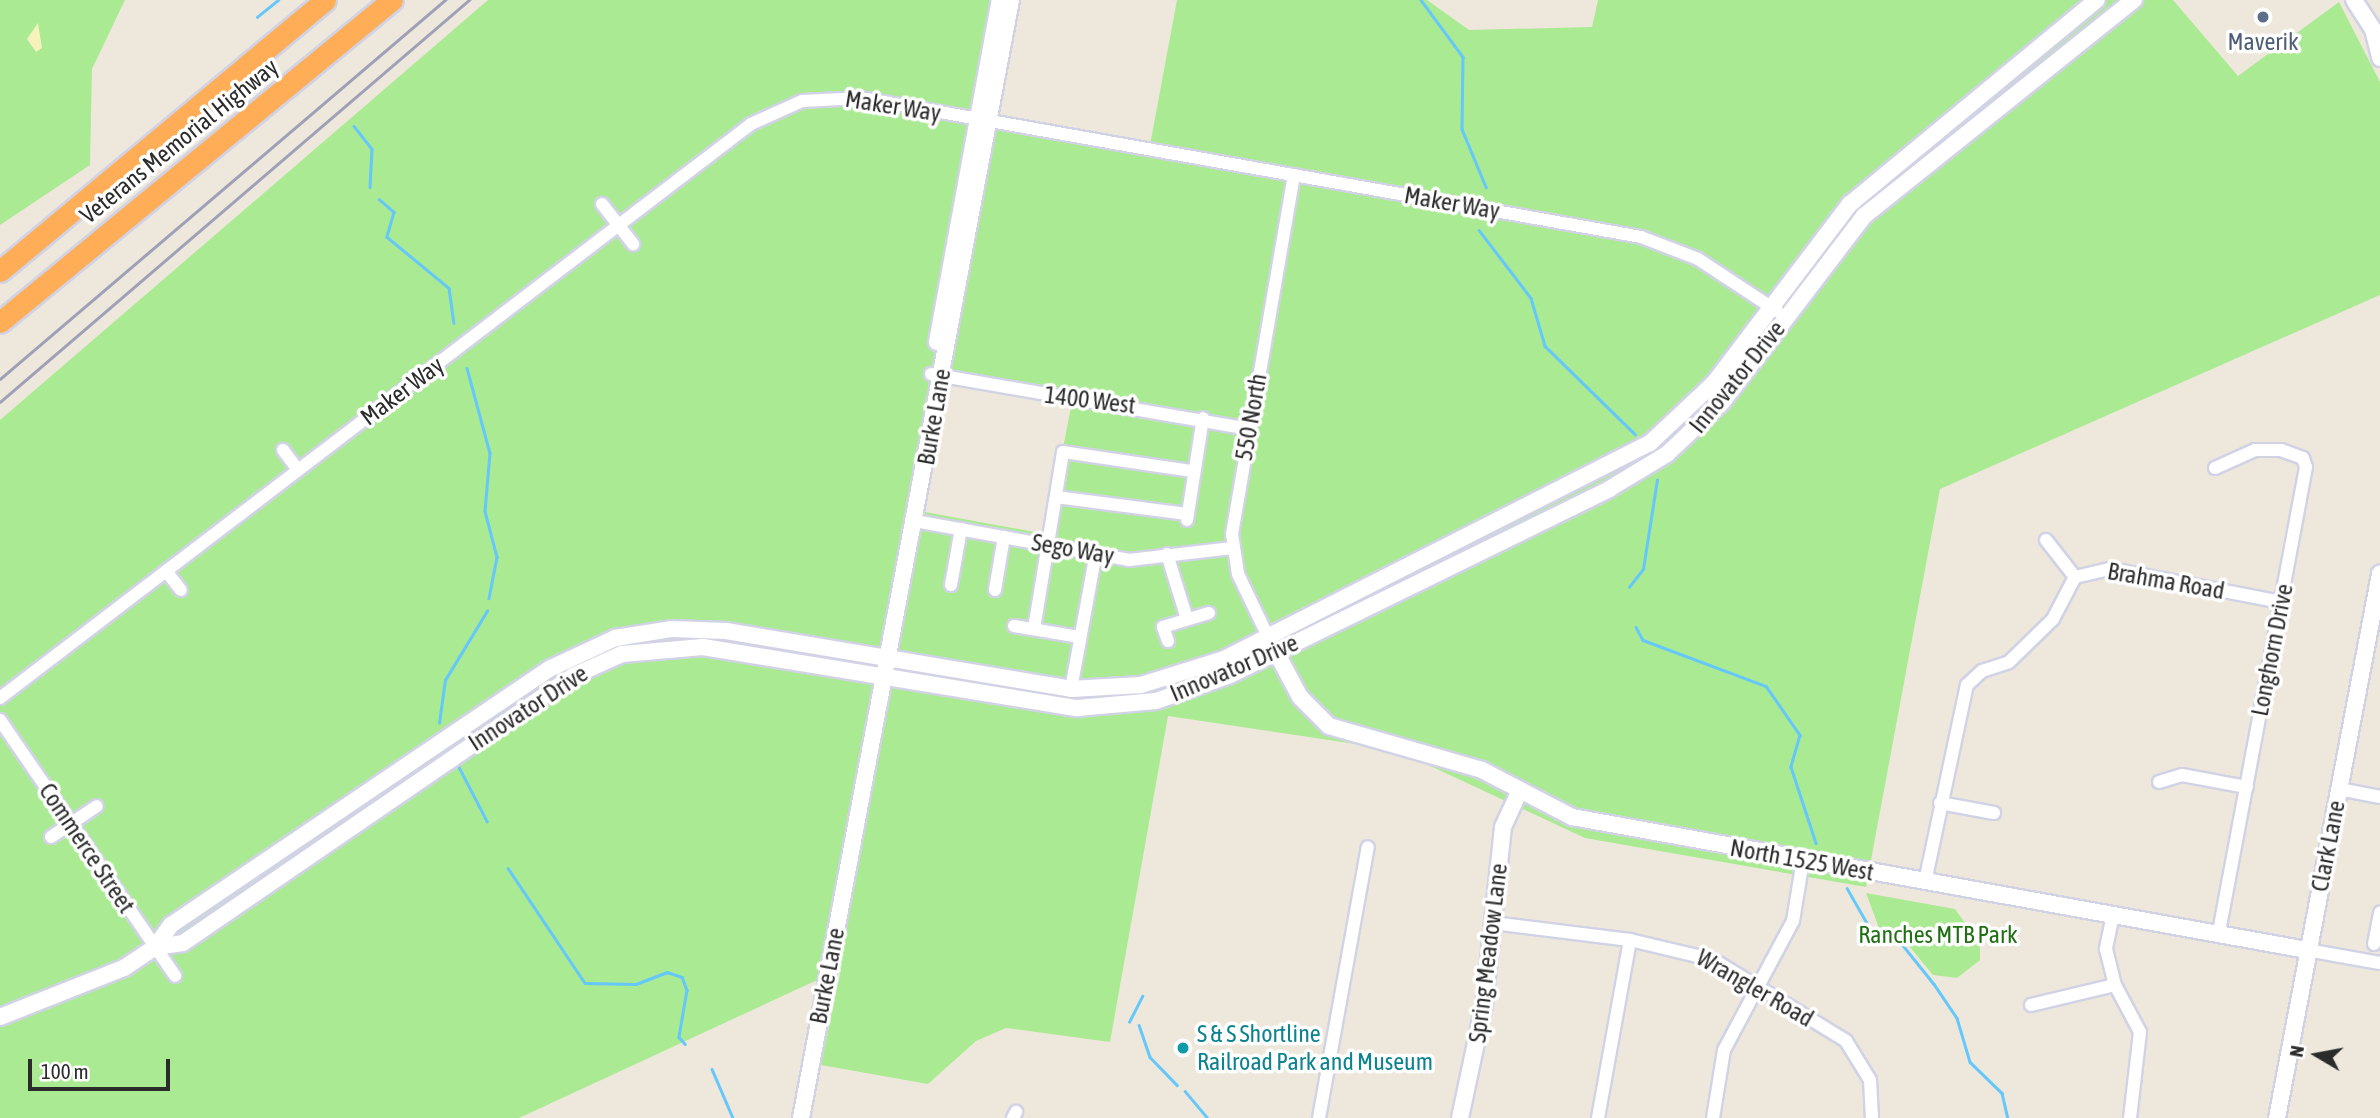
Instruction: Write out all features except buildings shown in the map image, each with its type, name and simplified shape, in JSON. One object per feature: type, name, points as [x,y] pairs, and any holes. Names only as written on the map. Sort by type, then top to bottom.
[{"type":"highway","name":"Veterans Memorial Highway","points":[[0,271],[325,0]]},
{"type":"highway","name":"Veterans Memorial Highway","points":[[0,322],[392,0]]},
{"type":"main road","name":"Burke Lane","points":[[801,1118],[983,120],[1000,0]]},
{"type":"main road","name":"Burke Lane","points":[[983,120],[1011,0]]},
{"type":"main road","name":"Innovator Drive","points":[[155,947],[183,943],[573,676],[609,658],[696,646],[1044,706],[1098,708],[1188,692],[1634,453],[1702,397],[1863,192],[2096,0]]},
{"type":"main road","name":"Innovator Drive","points":[[0,1017],[98,982],[155,947],[171,925],[562,661],[599,643],[701,629],[1071,690],[1161,681],[1272,645],[1653,463],[1717,408],[1876,205],[2134,0]]},
{"type":"main road","points":[[2354,0],[2376,33],[2380,58]]},
{"type":"main road","name":"Burke Lane","points":[[884,659],[915,521],[937,375]]},
{"type":"main road","name":"Clark Lane","points":[[2277,1118],[2380,574]]},
{"type":"main road","name":"North 1525 West","points":[[1272,645],[1300,698],[1329,726],[1482,769],[1583,820],[2308,950]]},
{"type":"main road","name":"Spring Meadow Lane","points":[[1460,1118],[1485,1005],[1503,827],[1520,790]]},
{"type":"street","name":"Maker Way","points":[[0,698],[751,124],[802,101],[850,97],[1658,242],[1786,317]]},
{"type":"street","name":"550 North","points":[[1232,548],[1249,429],[1294,175]]},
{"type":"street","points":[[602,204],[633,244]]},
{"type":"street","name":"1400 West","points":[[937,375],[1203,418],[1249,429]]},
{"type":"street","points":[[1056,497],[1187,517],[1192,471],[1203,418]]},
{"type":"street","points":[[283,450],[298,470]]},
{"type":"street","name":"Longhorn Drive","points":[[2215,468],[2255,450],[2303,458],[2281,602],[2219,934]]},
{"type":"street","points":[[1034,629],[1063,452],[1192,471]]},
{"type":"street","name":"Sego Way","points":[[915,521],[1129,559],[1232,548]]},
{"type":"street","points":[[951,585],[961,529]]},
{"type":"street","points":[[995,590],[1004,537]]},
{"type":"street","points":[[2046,540],[2075,577]]},
{"type":"street","points":[[1232,548],[1272,645]]},
{"type":"street","points":[[1071,690],[1096,553]]},
{"type":"street","points":[[1167,554],[1187,619]]},
{"type":"street","name":"Brahma Road","points":[[1925,882],[1967,685],[1982,671],[2009,662],[2053,619],[2075,577],[2111,569],[2281,602]]},
{"type":"street","points":[[166,571],[181,590]]},
{"type":"street","points":[[1168,641],[1164,627],[1209,612]]},
{"type":"street","points":[[1014,626],[1080,637]]},
{"type":"street","name":"Commerce Street","points":[[0,720],[175,976]]},
{"type":"street","points":[[2160,782],[2182,775],[2247,787]]},
{"type":"street","points":[[2339,789],[2380,797]]},
{"type":"street","points":[[1940,803],[1994,813]]},
{"type":"street","points":[[51,837],[97,806]]},
{"type":"street","points":[[1319,1118],[1368,847]]},
{"type":"street","points":[[1713,1118],[1724,1049],[1793,921],[1803,860]]},
{"type":"street","points":[[2374,944],[2380,913]]},
{"type":"street","points":[[2113,915],[2106,949],[2115,985],[2140,1032],[2130,1118]]},
{"type":"street","name":"Wrangler Road","points":[[1493,923],[1630,940],[1701,954],[1846,1041],[1870,1080],[1872,1118]]},
{"type":"street","points":[[1598,1118],[1630,940]]},
{"type":"street","name":"North 1525 West","points":[[2308,950],[2380,963]]},
{"type":"street","points":[[2031,1005],[2115,985]]},
{"type":"green space","points":[[0,0],[125,0],[92,69],[90,165],[0,225]]},
{"type":"green space","points":[[488,0],[1015,0],[996,122],[1150,145],[1177,0],[1427,0],[1469,30],[1592,27],[1598,0],[2173,0],[2238,76],[2339,2],[2380,82],[2380,295],[1940,489],[1866,887],[1585,838],[1396,750],[1168,716],[1110,1042],[1006,1028],[976,1041],[928,1084],[821,1065],[841,969],[519,1118],[0,1118],[0,420]],"holes":[[[948,376],[1073,397],[1046,534],[925,512]]]},
{"type":"green space","name":"Ranches MTB Park","points":[[1866,893],[1955,909],[1980,944],[1980,960],[1957,978],[1933,975],[1900,935],[1879,928]]},
{"type":"sand","points":[[38,23],[42,48],[36,52],[27,39]]},
{"type":"waterway","points":[[257,17],[278,0]]},
{"type":"waterway","points":[[1421,0],[1463,57],[1462,129],[1486,187]]},
{"type":"waterway","points":[[354,126],[372,149],[370,187]]},
{"type":"waterway","points":[[379,199],[394,212],[387,237],[449,288],[454,323]]},
{"type":"waterway","points":[[1479,230],[1531,298],[1545,346],[1635,434]]},
{"type":"waterway","points":[[467,368],[490,453],[485,511],[497,557],[489,598]]},
{"type":"waterway","points":[[1629,587],[1643,569],[1657,480]]},
{"type":"waterway","points":[[439,723],[445,680],[487,611]]},
{"type":"waterway","points":[[1636,627],[1643,640],[1766,686],[1800,735],[1791,767],[1816,843]]},
{"type":"waterway","points":[[459,767],[487,821]]},
{"type":"waterway","points":[[508,868],[585,983],[636,984],[667,972],[682,977],[687,990],[679,1037],[685,1044]]},
{"type":"waterway","points":[[1847,888],[1871,930],[1893,933],[1934,984],[1957,1018],[1970,1062],[2002,1093],[2008,1118]]},
{"type":"waterway","points":[[1129,1022],[1142,996]]},
{"type":"waterway","points":[[1139,1025],[1150,1057],[1177,1085]]},
{"type":"waterway","points":[[712,1069],[733,1118]]},
{"type":"waterway","points":[[1185,1091],[1208,1118]]},
{"type":"railway","points":[[0,379],[445,0]]},
{"type":"railway","points":[[0,402],[469,0]]},
{"type":"place","name":"Maverik","points":[[2263,17]]},
{"type":"place","name":"S & S Shortline Railroad Park and Museum","points":[[1183,1048]]}]
